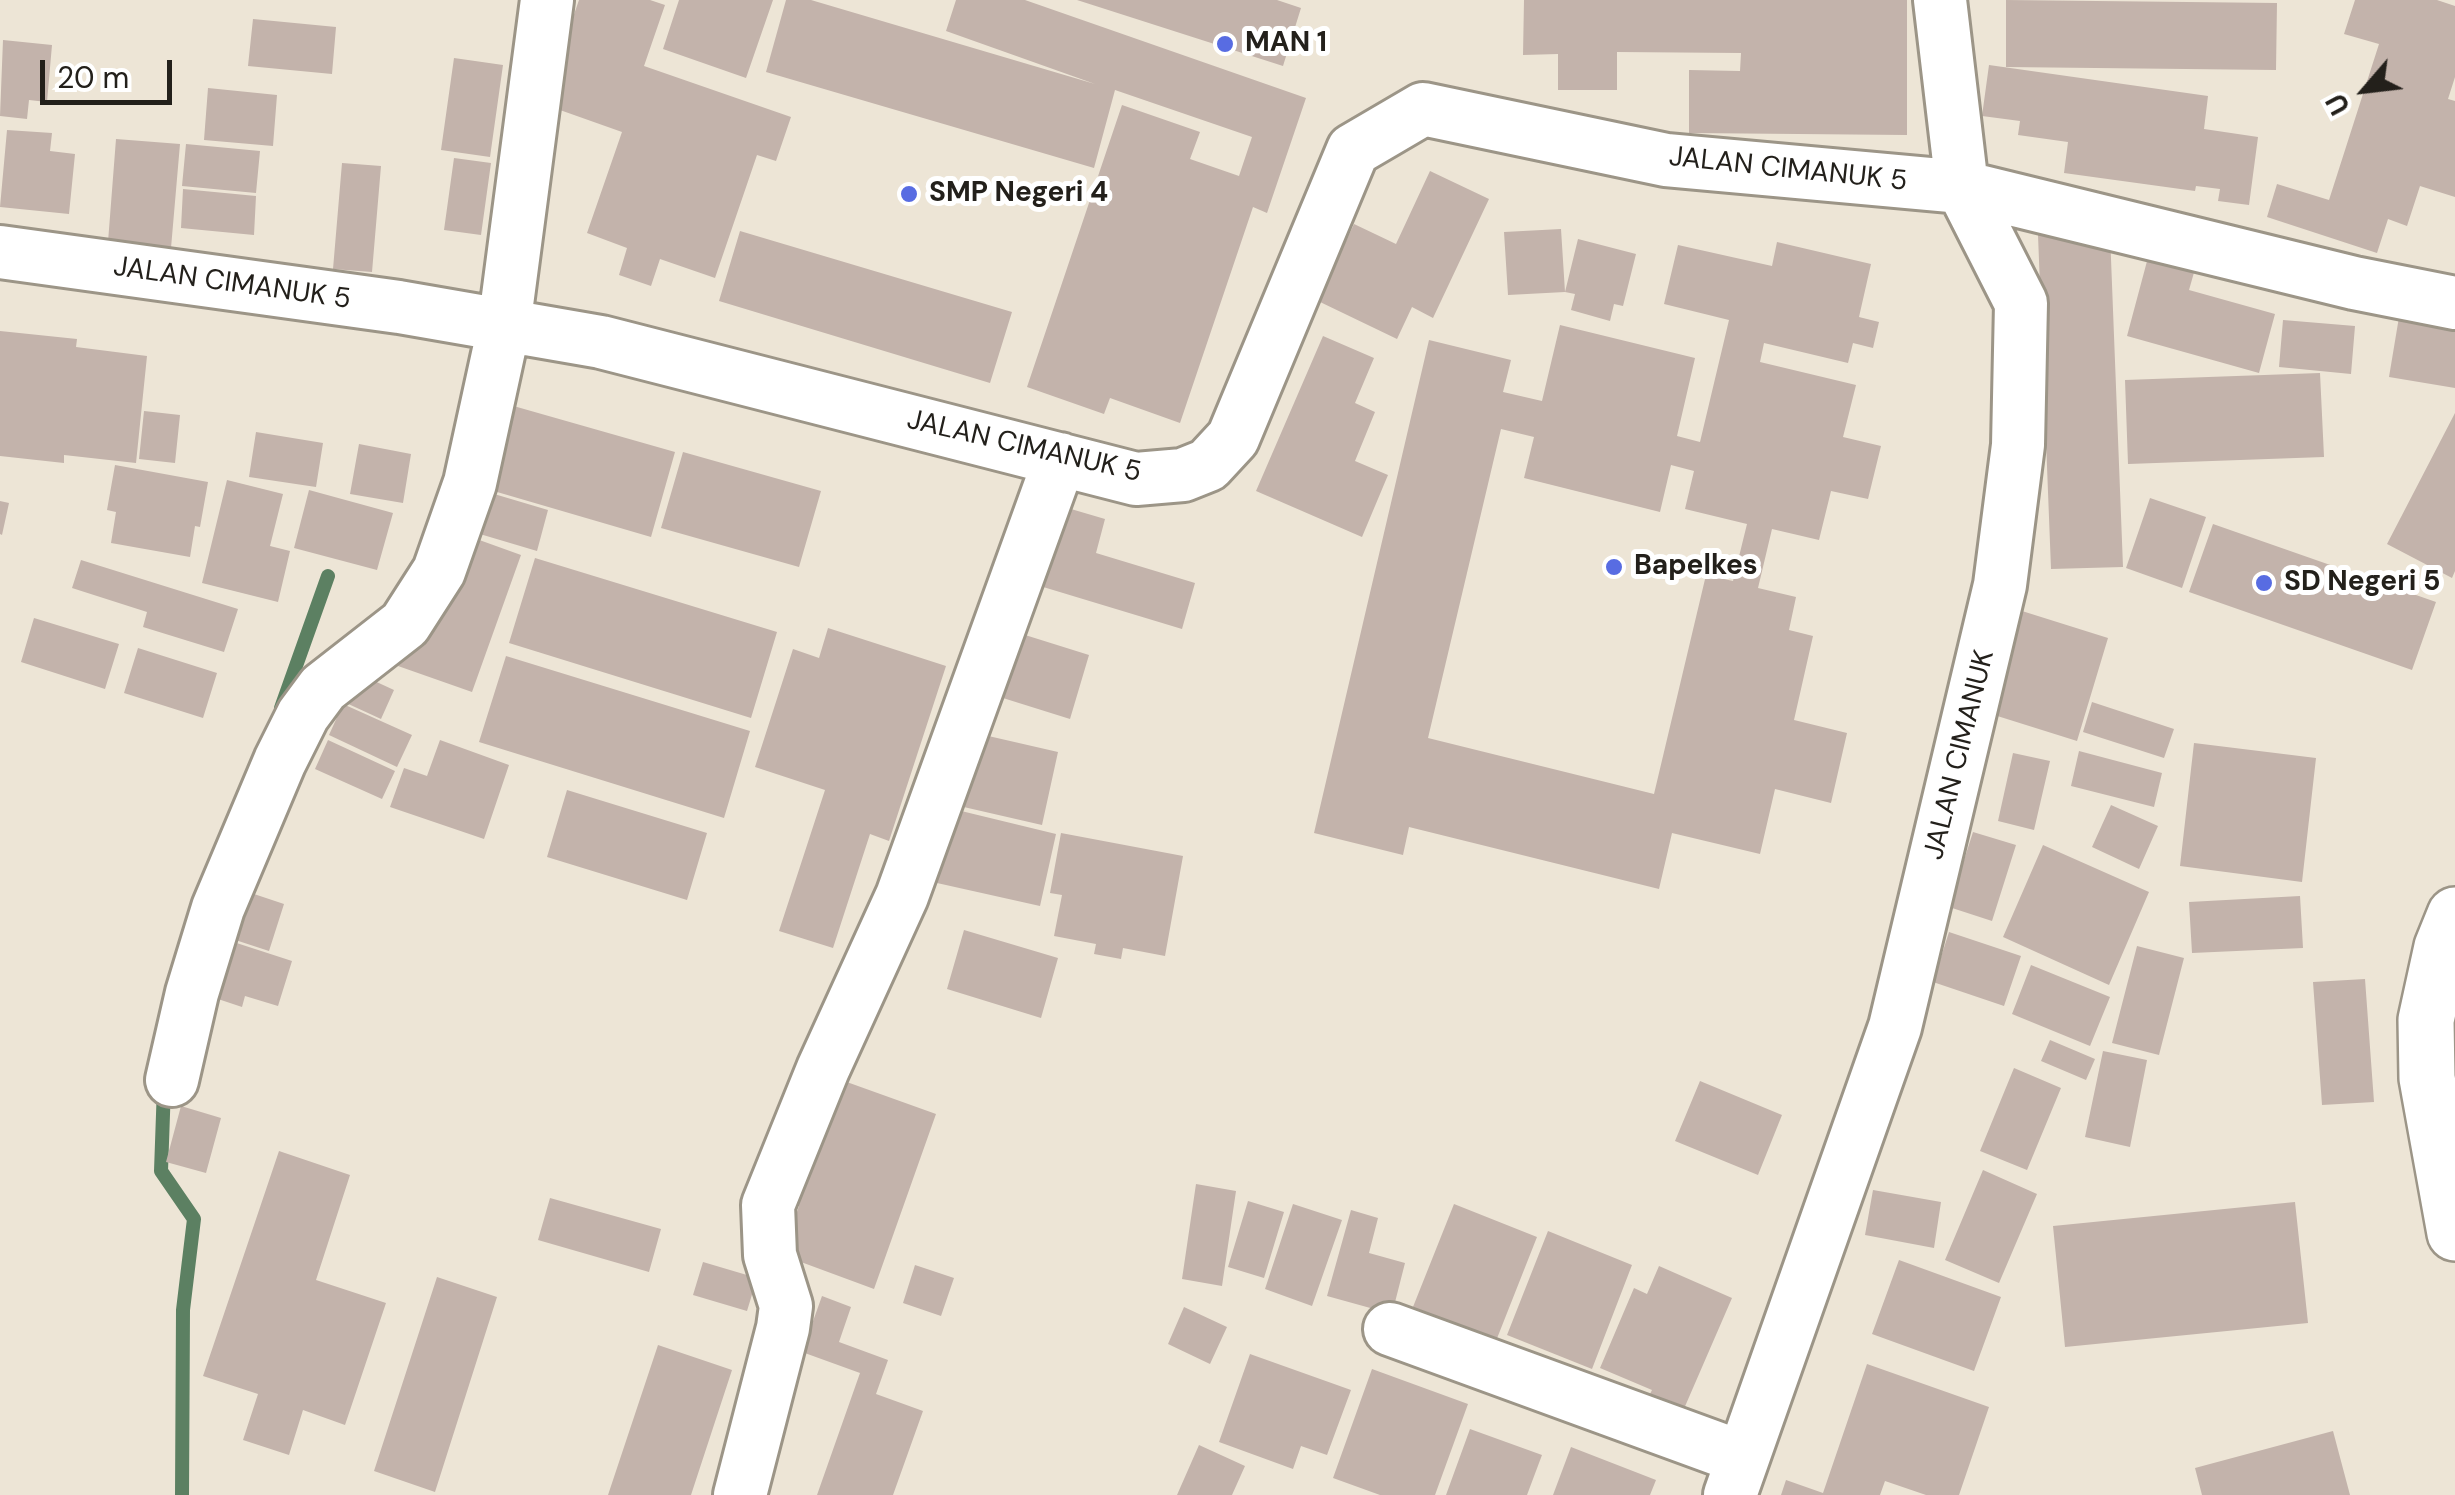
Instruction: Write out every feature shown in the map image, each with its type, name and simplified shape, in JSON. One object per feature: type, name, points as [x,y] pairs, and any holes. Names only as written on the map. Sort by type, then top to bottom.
[{"type":"street","points":[[172,1080],[218,908],[280,760],[303,715],[323,688],[405,624],[439,571],[470,483],[504,328],[547,0]]},
{"type":"street","name":"JALAN CIMANUK","points":[[1737,1477],[1894,1027],[2000,585],[2018,445],[2021,303],[1962,187],[1940,0]]},
{"type":"street","name":"JALAN CIMANUK 5","points":[[0,252],[400,307],[600,342],[1136,479],[1183,474],[1208,465],[1232,438],[1353,150],[1423,109],[1666,160],[1962,187],[2354,284],[2455,303]]},
{"type":"street","points":[[740,1495],[786,1306],[770,1255],[768,1204],[902,896],[1060,460]]},
{"type":"street","points":[[2455,914],[2442,947],[2426,1020],[2427,1078],[2455,1233]]},
{"type":"street","points":[[1390,1329],[1737,1477]]},
{"type":"building","points":[[579,0],[650,0],[665,5],[644,66],[791,117],[776,161],[757,155],[715,278],[660,259],[651,286],[619,275],[627,248],[587,233],[622,132],[543,104]]},
{"type":"building","points":[[679,0],[773,0],[746,78],[663,49]]},
{"type":"building","points":[[786,0],[811,0],[1095,84],[946,31],[956,0],[1025,0],[1306,98],[1267,213],[1253,207],[1180,423],[1110,398],[1104,414],[1027,387],[1122,105],[1200,132],[1190,159],[1239,176],[1252,137],[1115,90],[1094,168],[766,72]]},
{"type":"building","points":[[1077,0],[1277,0],[1301,8],[1283,66]]},
{"type":"building","points":[[1524,0],[1907,0],[1907,135],[1689,133],[1689,70],[1740,71],[1741,53],[1617,52],[1617,90],[1558,90],[1558,54],[1523,55]]},
{"type":"building","points":[[2006,0],[2277,3],[2276,70],[2006,67]]},
{"type":"building","points":[[2355,0],[2437,0],[2455,6],[2455,77],[2448,99],[2455,101],[2455,197],[2420,186],[2407,226],[2388,219],[2377,253],[2267,217],[2277,184],[2329,200],[2379,44],[2344,34]]},
{"type":"building","points":[[253,19],[336,27],[332,74],[248,66]]},
{"type":"building","points":[[3,40],[52,45],[47,102],[29,100],[27,119],[0,116]]},
{"type":"building","points":[[454,58],[503,65],[490,157],[441,150]]},
{"type":"building","points":[[1989,65],[2208,96],[2204,129],[2258,137],[2249,205],[2218,201],[2220,189],[2196,186],[2195,191],[2064,173],[2068,142],[2018,135],[2020,121],[1982,116]]},
{"type":"building","points":[[208,88],[277,95],[273,146],[204,140]]},
{"type":"building","points":[[7,130],[52,133],[50,151],[75,154],[69,214],[0,207]]},
{"type":"building","points":[[116,139],[180,144],[171,248],[108,242]]},
{"type":"building","points":[[186,144],[260,151],[256,193],[182,186]]},
{"type":"building","points":[[454,158],[491,163],[481,235],[444,230]]},
{"type":"building","points":[[342,163],[381,166],[372,272],[333,269]]},
{"type":"building","points":[[1430,171],[1489,199],[1433,318],[1412,307],[1397,339],[1318,301],[1354,224],[1396,244]]},
{"type":"building","points":[[183,189],[256,196],[254,235],[181,228]]},
{"type":"building","points":[[1561,229],[1565,292],[1508,295],[1504,232]]},
{"type":"building","points":[[740,231],[1012,312],[990,383],[719,301]]},
{"type":"building","points":[[2110,233],[2123,567],[2051,569],[2038,235]]},
{"type":"building","points":[[1578,239],[1636,254],[1623,306],[1614,304],[1610,321],[1571,310],[1575,294],[1565,292]]},
{"type":"building","points":[[1777,242],[1871,264],[1859,317],[1879,322],[1873,348],[1853,343],[1848,363],[1764,343],[1760,362],[1856,385],[1843,437],[1881,446],[1868,499],[1831,491],[1819,540],[1772,529],[1758,588],[1796,597],[1789,630],[1813,636],[1794,720],[1847,733],[1831,803],[1775,789],[1760,854],[1672,833],[1659,889],[1409,827],[1403,855],[1314,833],[1429,340],[1511,360],[1503,392],[1542,401],[1560,325],[1695,358],[1677,436],[1700,442],[1729,320],[1664,304],[1678,245],[1772,266]],"holes":[[[1501,429],[1534,437],[1524,478],[1660,512],[1671,465],[1694,471],[1685,509],[1747,524],[1733,581],[1706,575],[1654,794],[1428,738]]]},
{"type":"building","points":[[2150,250],[2197,262],[2189,290],[2275,314],[2259,373],[2127,336]]},
{"type":"building","points":[[2402,299],[2455,308],[2455,388],[2389,377]]},
{"type":"building","points":[[2283,320],[2355,326],[2351,374],[2279,367]]},
{"type":"building","points":[[0,331],[77,339],[76,347],[147,356],[136,463],[64,455],[64,463],[0,456]]},
{"type":"building","points":[[1323,336],[1374,358],[1355,403],[1375,412],[1355,461],[1388,475],[1362,537],[1256,491]]},
{"type":"building","points":[[2320,373],[2324,457],[2128,464],[2125,380]]},
{"type":"building","points":[[503,403],[675,452],[651,537],[480,487]]},
{"type":"building","points":[[144,411],[180,415],[175,463],[139,459]]},
{"type":"building","points":[[2455,413],[2455,571],[2452,578],[2387,544]]},
{"type":"building","points":[[256,432],[323,443],[316,487],[249,477]]},
{"type":"building","points":[[359,444],[411,454],[403,503],[350,494]]},
{"type":"building","points":[[683,452],[821,491],[799,567],[661,528]]},
{"type":"building","points":[[115,465],[208,482],[190,557],[111,543],[116,512],[107,510]]},
{"type":"building","points":[[227,480],[283,494],[270,546],[290,551],[278,602],[202,583]]},
{"type":"building","points":[[474,488],[548,510],[537,551],[463,529]]},
{"type":"building","points":[[309,490],[393,513],[377,570],[294,548]]},
{"type":"building","points":[[2150,498],[2206,517],[2182,588],[2126,568]]},
{"type":"building","points":[[0,501],[9,503],[2,535],[0,534]]},
{"type":"building","points":[[1054,504],[1105,519],[1096,553],[1195,583],[1182,629],[1030,583]]},
{"type":"building","points":[[2213,524],[2436,602],[2412,670],[2189,592]]},
{"type":"building","points":[[471,537],[521,555],[472,692],[398,666],[419,609],[443,618]]},
{"type":"building","points":[[535,558],[777,632],[751,718],[509,643]]},
{"type":"building","points":[[81,560],[238,609],[224,652],[143,627],[147,612],[72,588]]},
{"type":"building","points":[[2022,611],[2108,638],[2077,741],[1991,714]]},
{"type":"building","points":[[34,618],[119,644],[105,689],[21,662]]},
{"type":"building","points":[[828,628],[946,666],[889,841],[870,834],[833,948],[779,931],[825,790],[755,767],[793,649],[819,658]]},
{"type":"building","points":[[1006,629],[1089,655],[1070,719],[987,693]]},
{"type":"building","points":[[138,648],[217,673],[203,718],[124,693]]},
{"type":"building","points":[[506,656],[750,731],[724,818],[479,742]]},
{"type":"building","points":[[357,673],[394,690],[381,719],[344,702]]},
{"type":"building","points":[[2092,702],[2174,729],[2164,758],[2083,732]]},
{"type":"building","points":[[343,704],[412,735],[397,767],[329,735]]},
{"type":"building","points":[[971,732],[1058,752],[1042,825],[955,805]]},
{"type":"building","points":[[328,740],[395,771],[382,799],[315,769]]},
{"type":"building","points":[[440,740],[509,765],[484,839],[390,807],[404,768],[427,776]]},
{"type":"building","points":[[2194,743],[2316,758],[2302,882],[2180,866]]},
{"type":"building","points":[[2079,751],[2162,773],[2154,807],[2071,786]]},
{"type":"building","points":[[2013,753],[2050,761],[2034,830],[1998,821]]},
{"type":"building","points":[[567,790],[707,833],[687,900],[547,857]]},
{"type":"building","points":[[2111,805],[2158,826],[2139,869],[2092,847]]},
{"type":"building","points":[[953,809],[1056,834],[1040,906],[937,883]]},
{"type":"building","points":[[1973,832],[2016,845],[1992,921],[1949,907]]},
{"type":"building","points":[[1061,833],[1183,856],[1165,956],[1123,948],[1121,959],[1094,954],[1096,944],[1054,936],[1062,895],[1050,893]]},
{"type":"building","points":[[2043,845],[2149,892],[2109,985],[2003,937]]},
{"type":"building","points":[[230,886],[284,904],[269,951],[214,933]]},
{"type":"building","points":[[2300,896],[2303,948],[2192,953],[2189,902]]},
{"type":"building","points":[[964,930],[1058,958],[1041,1018],[947,989]]},
{"type":"building","points":[[1949,932],[2021,956],[2004,1006],[1933,982]]},
{"type":"building","points":[[215,936],[292,961],[278,1006],[245,996],[242,1007],[197,992]]},
{"type":"building","points":[[2137,946],[2184,958],[2159,1055],[2112,1043]]},
{"type":"building","points":[[2031,965],[2110,997],[2090,1046],[2012,1014]]},
{"type":"building","points":[[2365,979],[2374,1102],[2322,1105],[2313,982]]},
{"type":"building","points":[[2050,1040],[2095,1059],[2086,1080],[2041,1061]]},
{"type":"building","points":[[2103,1051],[2147,1060],[2130,1147],[2085,1137]]},
{"type":"building","points":[[2014,1068],[2061,1088],[2027,1170],[1980,1151]]},
{"type":"building","points":[[844,1081],[936,1114],[874,1289],[782,1255],[799,1206],[782,1199],[800,1149],[817,1155]]},
{"type":"building","points":[[1700,1081],[1782,1115],[1758,1175],[1675,1141]]},
{"type":"building","points":[[181,1106],[221,1118],[206,1173],[166,1162]]},
{"type":"building","points":[[279,1151],[350,1175],[316,1280],[386,1303],[345,1425],[303,1410],[289,1455],[243,1440],[258,1394],[203,1376]]},
{"type":"building","points":[[1983,1170],[2037,1194],[1999,1283],[1945,1260]]},
{"type":"building","points":[[1196,1184],[1236,1191],[1222,1286],[1182,1279]]},
{"type":"building","points":[[1873,1190],[1941,1202],[1934,1248],[1865,1235]]},
{"type":"building","points":[[550,1198],[661,1229],[649,1272],[538,1240]]},
{"type":"building","points":[[1248,1201],[1284,1212],[1264,1278],[1228,1267]]},
{"type":"building","points":[[2295,1202],[2308,1323],[2065,1347],[2053,1226]]},
{"type":"building","points":[[1293,1204],[1342,1220],[1312,1306],[1265,1289]]},
{"type":"building","points":[[1454,1204],[1537,1237],[1494,1346],[1405,1327]]},
{"type":"building","points":[[1351,1210],[1378,1218],[1369,1253],[1405,1263],[1392,1314],[1327,1296]]},
{"type":"building","points":[[1548,1231],[1632,1265],[1592,1369],[1507,1335]]},
{"type":"building","points":[[1899,1260],[2001,1297],[1974,1371],[1872,1334]]},
{"type":"building","points":[[703,1262],[757,1278],[747,1311],[693,1295]]},
{"type":"building","points":[[915,1265],[954,1278],[941,1316],[903,1303]]},
{"type":"building","points":[[1659,1266],[1732,1298],[1683,1411],[1649,1396],[1652,1390],[1600,1368],[1634,1288],[1647,1294]]},
{"type":"building","points":[[437,1277],[497,1297],[435,1492],[374,1471]]},
{"type":"building","points":[[822,1296],[851,1307],[839,1342],[888,1360],[876,1394],[923,1411],[893,1495],[817,1495],[860,1373],[802,1352]]},
{"type":"building","points":[[1184,1307],[1227,1327],[1210,1364],[1168,1344]]},
{"type":"building","points":[[658,1345],[732,1370],[691,1495],[608,1495]]},
{"type":"building","points":[[1250,1354],[1351,1390],[1327,1455],[1301,1446],[1293,1469],[1219,1442]]},
{"type":"building","points":[[1867,1364],[1989,1407],[1959,1495],[1926,1495],[1885,1481],[1880,1495],[1781,1495],[1786,1480],[1823,1493]]},
{"type":"building","points":[[1372,1369],[1468,1404],[1435,1495],[1380,1495],[1333,1478]]},
{"type":"building","points":[[1470,1429],[1542,1455],[1527,1495],[1446,1495]]},
{"type":"building","points":[[2333,1431],[2350,1495],[2202,1495],[2195,1468]]},
{"type":"building","points":[[1199,1445],[1245,1466],[1232,1495],[1177,1495]]},
{"type":"building","points":[[1571,1447],[1656,1480],[1650,1495],[1553,1495]]},
{"type":"waterway","points":[[281,708],[328,576]]},
{"type":"waterway","points":[[164,1086],[161,1171],[194,1219],[183,1310],[182,1495]]},
{"type":"place","name":"MAN 1","points":[[1225,44]]},
{"type":"place","name":"SMP Negeri 4","points":[[909,194]]},
{"type":"place","name":"Bapelkes","points":[[1614,567]]},
{"type":"place","name":"SD Negeri 5","points":[[2264,583]]}]
